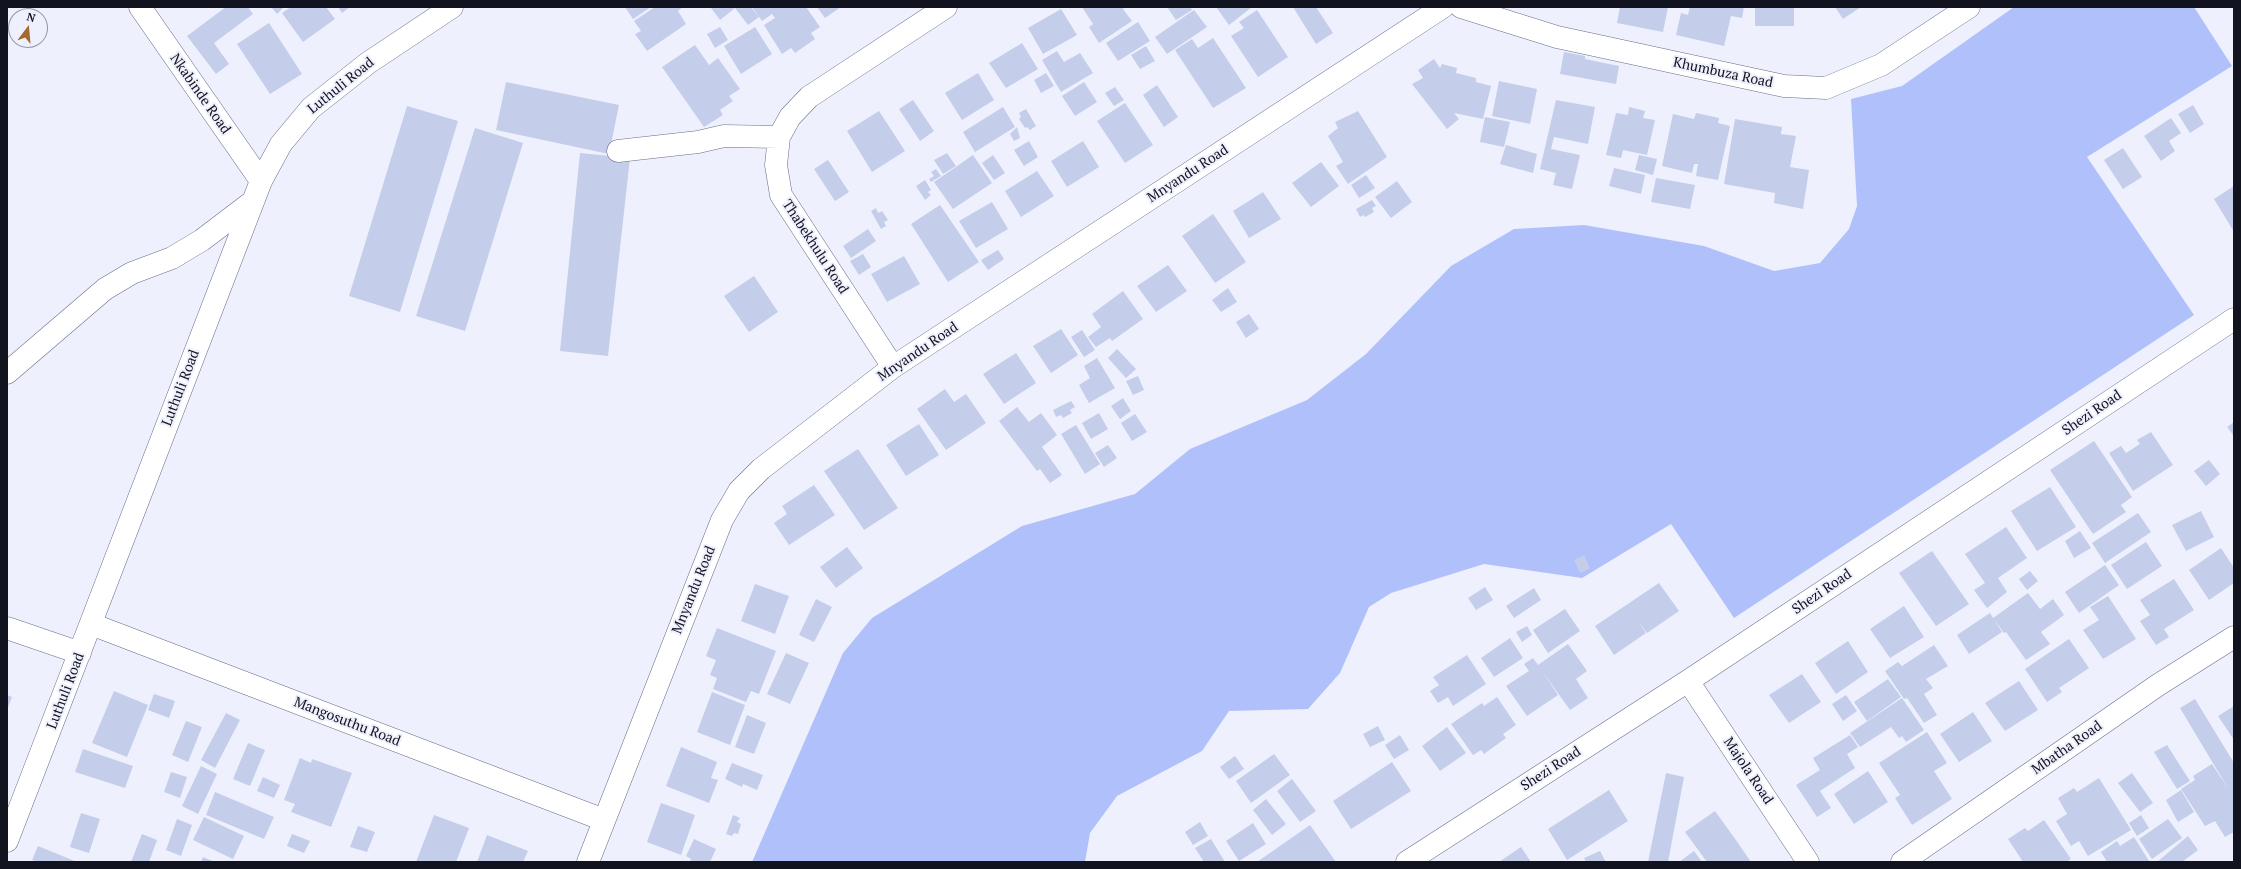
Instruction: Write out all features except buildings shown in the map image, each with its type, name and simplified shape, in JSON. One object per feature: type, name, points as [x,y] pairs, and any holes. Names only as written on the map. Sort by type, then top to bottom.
[{"type":"street","name":"Nkabinde Road","points":[[140,7],[261,181]]},
{"type":"street","name":"Luthuli Road","points":[[7,841],[261,181],[281,144],[312,108],[368,63],[452,7]]},
{"type":"street","name":"Thabekhulu Road","points":[[893,367],[781,195],[776,165],[779,137],[790,117],[810,97],[946,7]]},
{"type":"street","name":"Mnyandu Road","points":[[588,862],[722,520],[739,491],[761,469],[893,367],[1443,7]]},
{"type":"street","name":"Khumbuza Road","points":[[1461,7],[1495,19],[1564,39],[1784,86],[1826,88],[1881,66],[1969,7]]},
{"type":"street","points":[[618,151],[698,142],[724,136],[779,137]]},
{"type":"street","points":[[7,373],[105,289],[132,273],[172,258],[202,240],[252,202]]},
{"type":"street","name":"Shezi Road","points":[[1407,862],[1688,681],[2234,318]]},
{"type":"street","name":"Mangosuthu Road","points":[[91,624],[604,820]]},
{"type":"street","points":[[7,628],[80,653]]},
{"type":"street","name":"Mbatha Road","points":[[1902,862],[2158,685],[2234,637]]},
{"type":"street","name":"Majola Road","points":[[1688,681],[1808,862]]},
{"type":"shaded area","points":[[2014,7],[2194,7],[2232,66],[2087,157],[2194,315],[1734,618],[1671,524],[1582,578],[1484,564],[1391,593],[1369,607],[1340,673],[1308,709],[1229,711],[1202,751],[1117,796],[1090,833],[1085,862],[752,862],[843,653],[872,618],[1022,526],[1135,494],[1190,449],[1307,400],[1366,354],[1451,266],[1514,229],[1584,225],[1704,246],[1774,271],[1820,263],[1849,229],[1857,206],[1851,99],[1902,86]]}]
